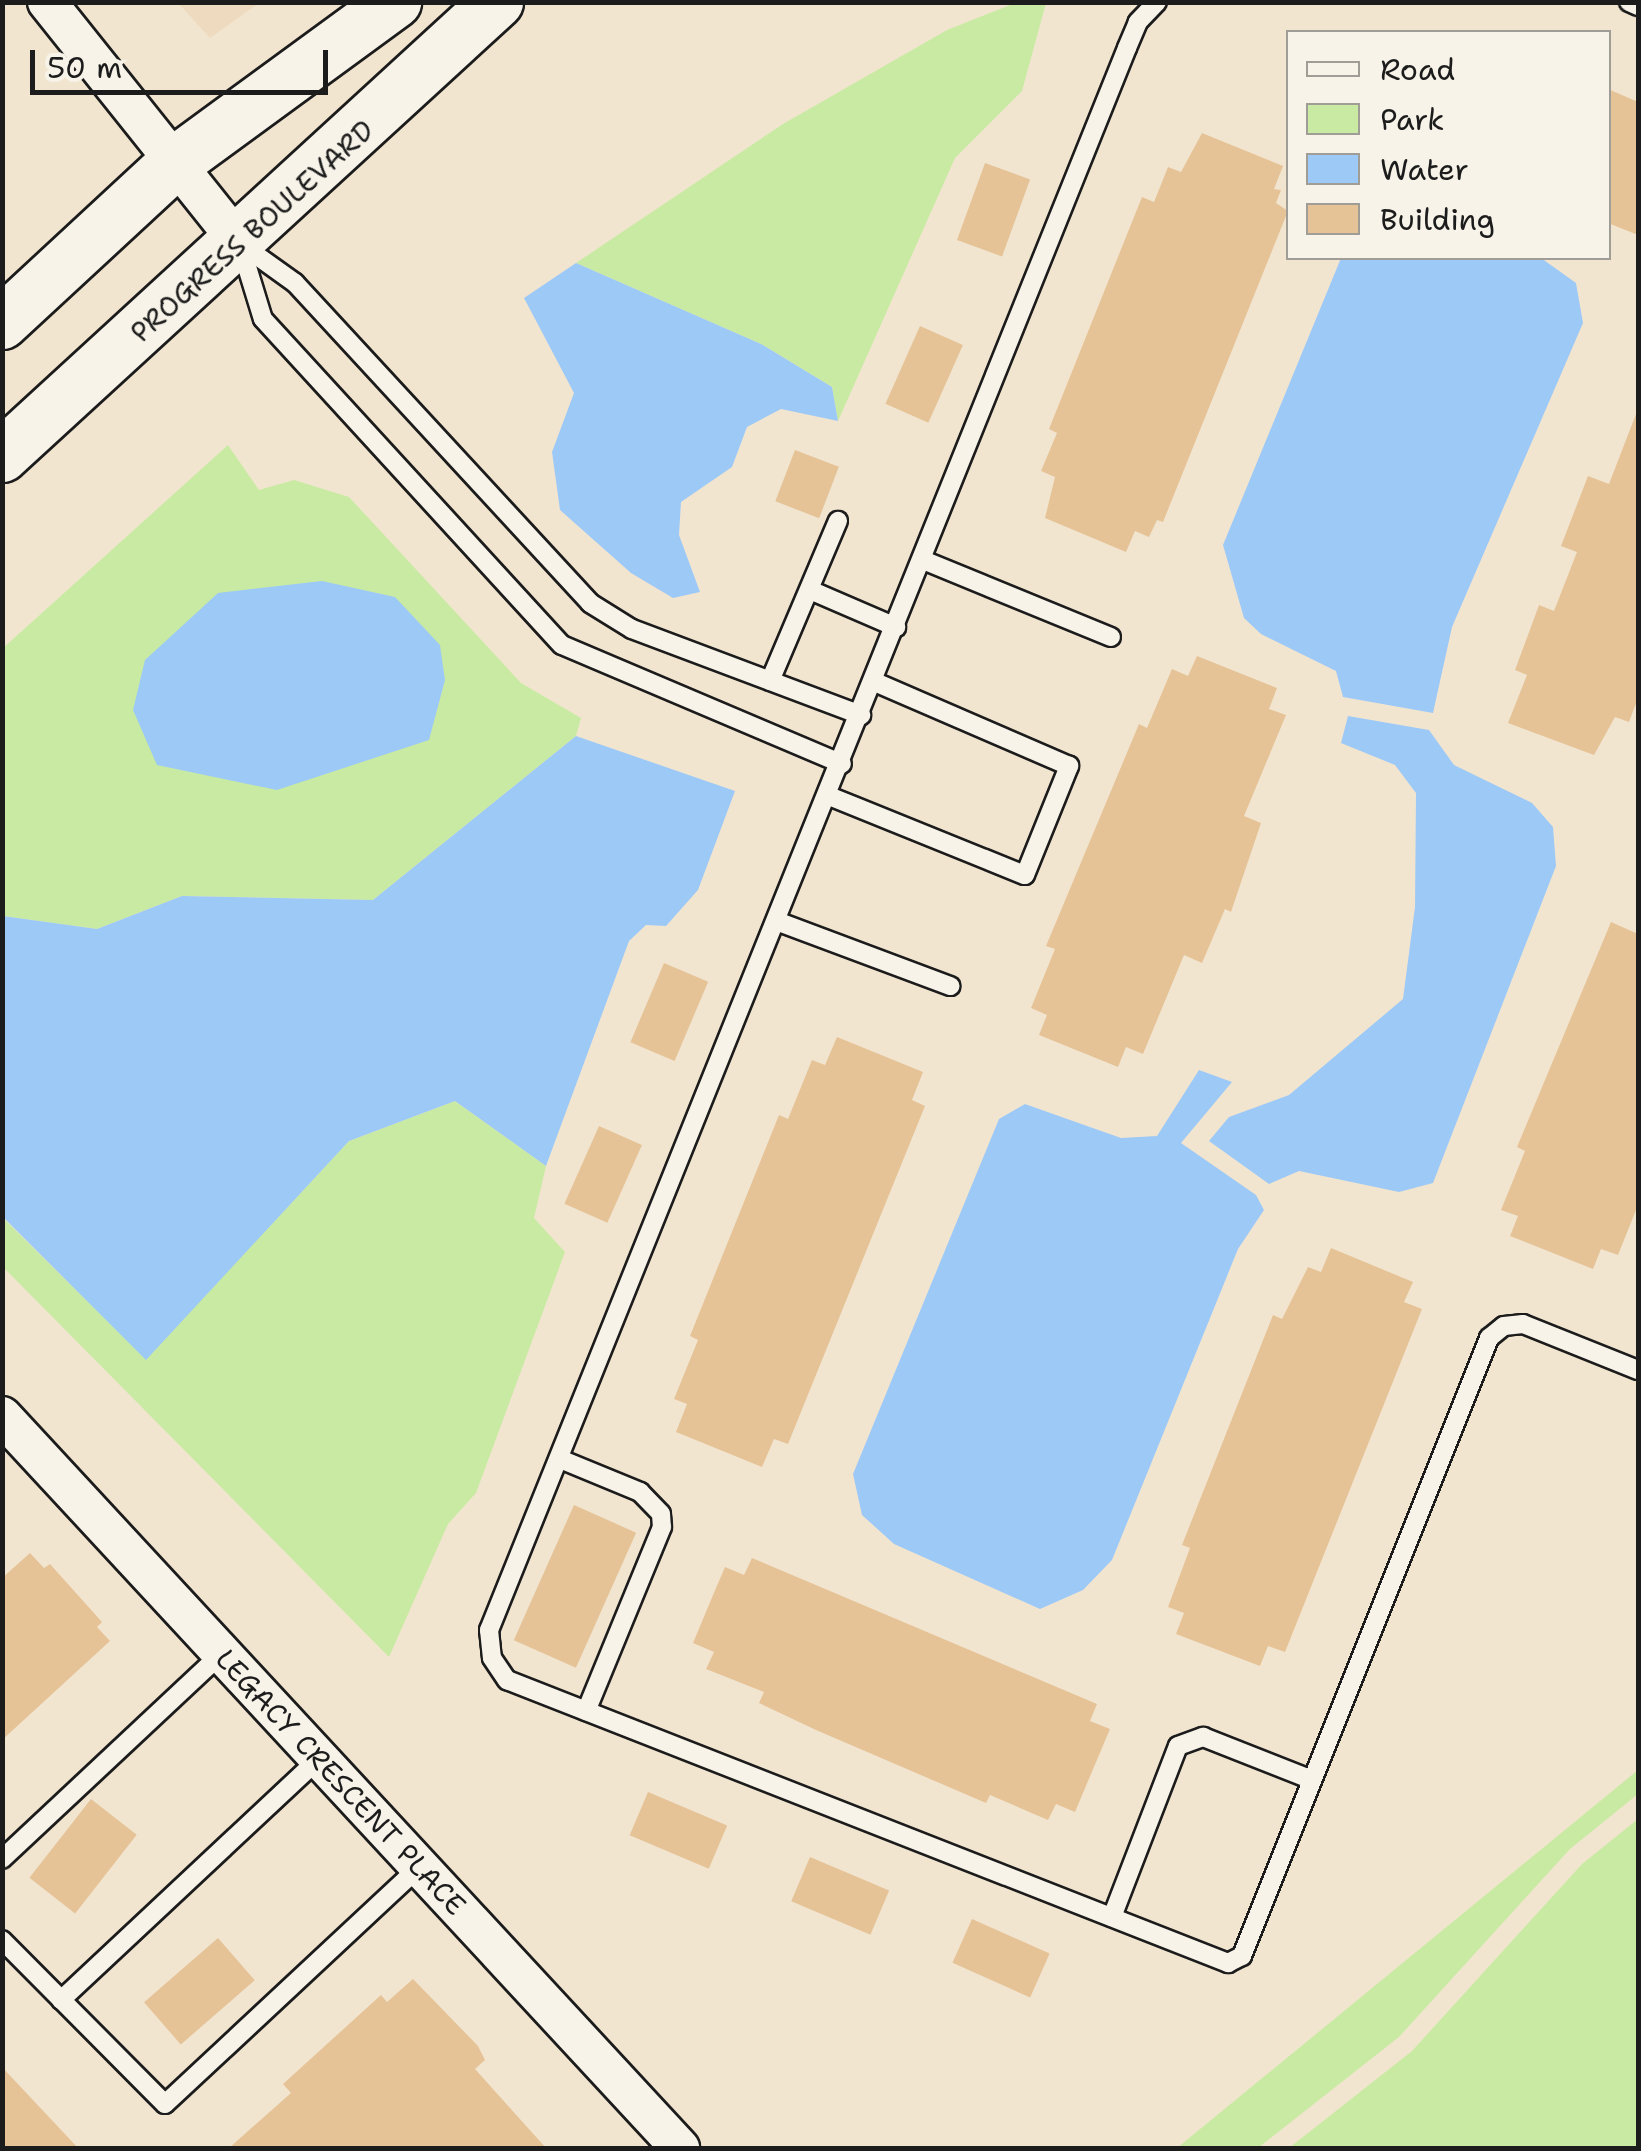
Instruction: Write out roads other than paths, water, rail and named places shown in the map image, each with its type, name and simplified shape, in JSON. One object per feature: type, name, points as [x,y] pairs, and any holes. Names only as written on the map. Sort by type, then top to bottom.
[{"type":"main road","points":[[2,323],[175,163],[395,2]]},
{"type":"main road","name":"PROGRESS BOULEVARD","points":[[2,456],[240,244],[497,2]]},
{"type":"street","points":[[47,2],[240,244]]},
{"type":"street","name":"LEGACY CRESCENT PLACE","points":[[2,1416],[680,2148]]},
{"type":"lane","points":[[1157,2],[1132,35],[779,922],[489,1630],[492,1658],[507,1680],[1228,1963],[1242,1956],[1489,1338],[1504,1326],[1524,1324],[1638,1370]]},
{"type":"lane","points":[[1630,2],[1638,6]]},
{"type":"lane","points":[[240,244],[296,282],[590,603],[632,629],[861,714]]},
{"type":"lane","points":[[240,244],[263,319],[562,646],[842,764]]},
{"type":"lane","points":[[770,680],[838,522]]},
{"type":"lane","points":[[923,560],[1111,637]]},
{"type":"lane","points":[[810,590],[896,627]]},
{"type":"lane","points":[[829,796],[1025,874],[1070,766],[874,682]]},
{"type":"lane","points":[[779,922],[950,986]]},
{"type":"lane","points":[[560,1459],[640,1492],[661,1514],[662,1526],[586,1711]]},
{"type":"lane","points":[[2,1858],[222,1654]]},
{"type":"lane","points":[[1112,1918],[1178,1746],[1203,1737],[1312,1780]]},
{"type":"lane","points":[[61,2000],[320,1758]]},
{"type":"lane","points":[[2,1940],[164,2104],[420,1866]]},
{"type":"water","points":[[1340,260],[1544,260],[1576,283],[1583,323],[1452,627],[1433,713],[1343,697],[1336,671],[1261,634],[1244,618],[1223,545]]},
{"type":"water","points":[[576,263],[761,344],[832,387],[838,421],[781,409],[747,427],[732,467],[681,502],[679,535],[700,592],[673,598],[631,573],[560,510],[552,452],[574,393],[524,298]]},
{"type":"water","points":[[322,581],[395,597],[440,645],[445,680],[429,740],[277,790],[157,765],[133,710],[145,660],[218,593]]},
{"type":"water","points":[[1348,716],[1429,730],[1454,765],[1532,803],[1553,827],[1556,866],[1433,1183],[1399,1192],[1299,1171],[1269,1184],[1209,1141],[1229,1117],[1289,1095],[1403,999],[1415,907],[1416,793],[1395,765],[1341,743]]},
{"type":"water","points":[[576,736],[735,791],[698,890],[666,926],[646,925],[629,941],[546,1166],[455,1101],[349,1141],[146,1360],[3,1217],[3,916],[97,929],[182,896],[373,900]]},
{"type":"water","points":[[1199,1070],[1232,1082],[1181,1143],[1256,1195],[1264,1210],[1238,1249],[1112,1560],[1083,1590],[1040,1609],[894,1544],[862,1515],[853,1474],[999,1119],[1025,1104],[1121,1138],[1157,1136]]}]
